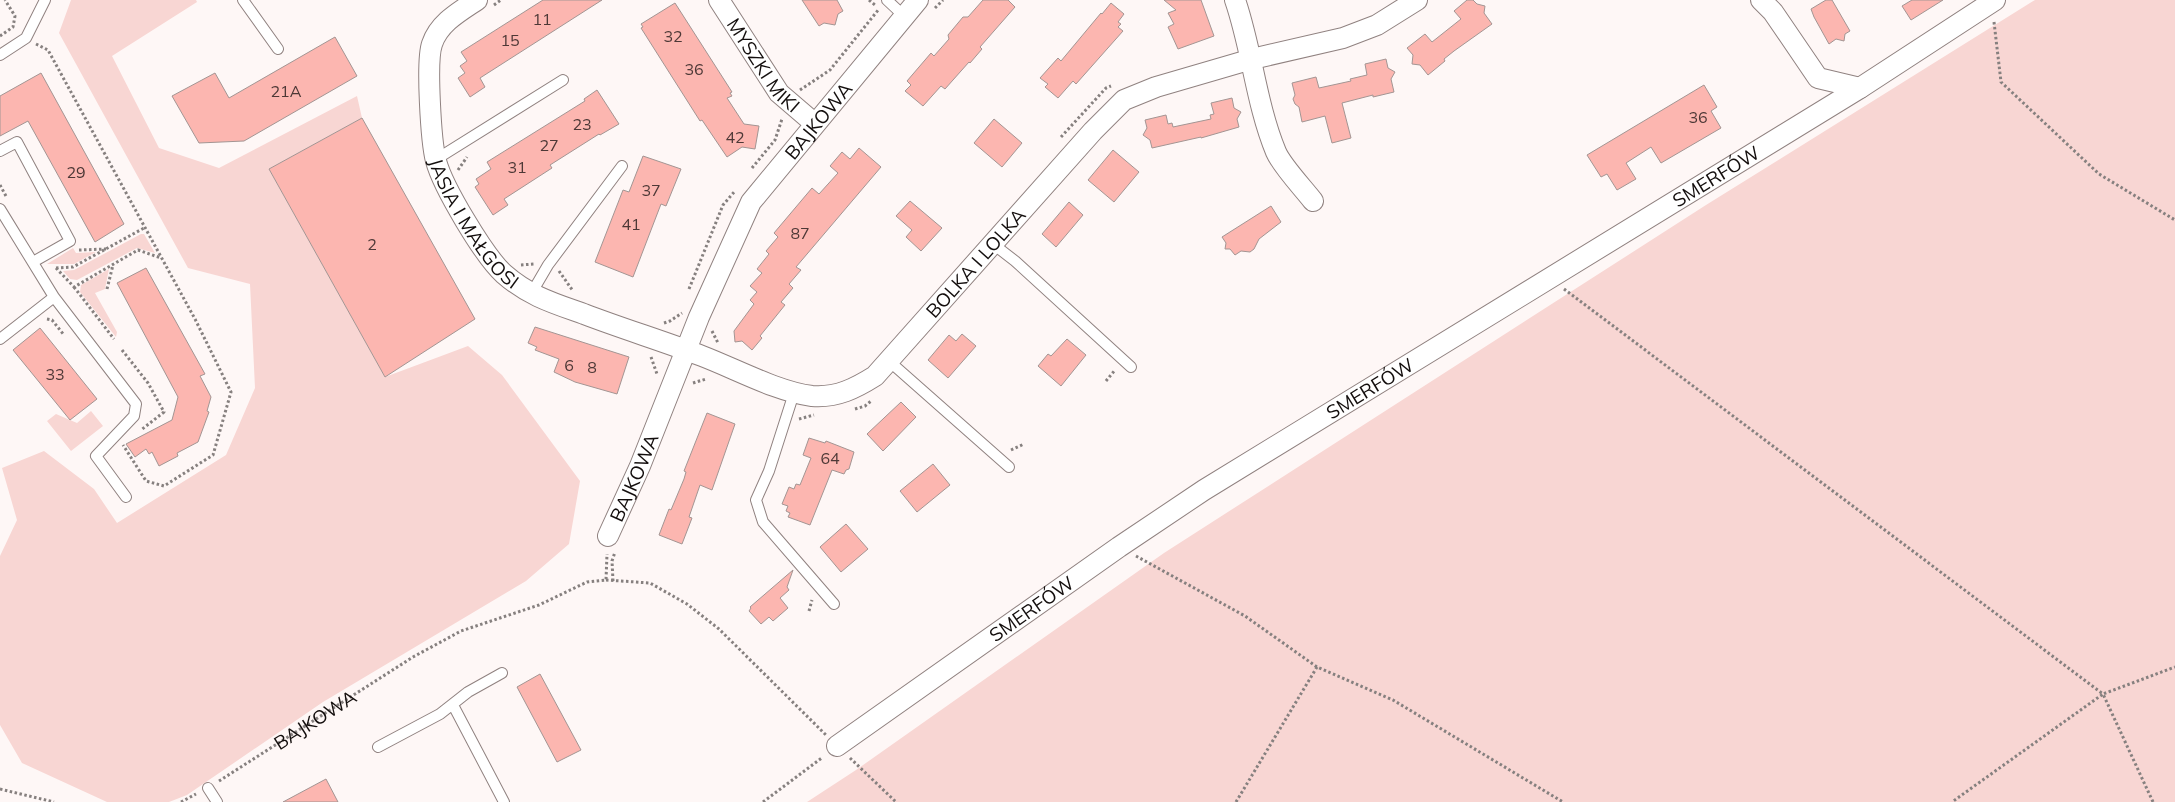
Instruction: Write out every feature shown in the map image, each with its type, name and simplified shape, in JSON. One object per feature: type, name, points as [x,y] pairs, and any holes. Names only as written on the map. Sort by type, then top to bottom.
[{"type":"street","name":"MYSZKI MIKI","points":[[719,0],[779,93],[814,123]]},
{"type":"street","name":"BAJKOWA","points":[[608,536],[640,466],[685,349],[751,202],[814,123],[846,89],[918,0]]},
{"type":"street","points":[[1235,0],[1252,59],[1263,112],[1276,154],[1313,201]]},
{"type":"street","name":"BOLKA I LOLKA","points":[[685,349],[794,393],[833,396],[855,389],[875,376],[889,361],[1093,131],[1124,100],[1156,86],[1252,59],[1343,38],[1376,25],[1417,0]]},
{"type":"street","points":[[1760,0],[1773,12],[1818,78],[1860,88]]},
{"type":"street","name":"SMERFÓW","points":[[837,746],[1119,547],[1204,490],[1860,88],[1991,1]]},
{"type":"street","name":"JASIA I MAŁGOSI","points":[[485,3],[445,22],[431,44],[429,88],[436,160],[450,196],[485,249],[503,272],[531,294],[652,339],[685,349]]},
{"type":"lane","points":[[0,55],[26,38],[45,0]]},
{"type":"lane","points":[[243,0],[278,49]]},
{"type":"lane","points":[[885,2],[904,16]]},
{"type":"lane","points":[[436,160],[563,80]]},
{"type":"lane","points":[[0,151],[17,142],[70,241],[33,262]]},
{"type":"lane","points":[[531,294],[548,265],[622,166]]},
{"type":"lane","points":[[0,209],[54,297],[136,404],[134,416],[96,456],[126,497]]},
{"type":"lane","points":[[993,244],[1015,261],[1131,367]]},
{"type":"lane","points":[[0,339],[54,297]]},
{"type":"lane","points":[[889,361],[1009,467]]},
{"type":"lane","points":[[794,393],[769,471],[756,500],[763,522],[834,604]]},
{"type":"lane","points":[[378,747],[420,725],[453,705],[468,692],[502,673]]},
{"type":"lane","points":[[453,705],[504,802]]},
{"type":"lane","points":[[208,788],[217,802]]},
{"type":"path","points":[[0,36],[13,27],[15,16],[5,0]]},
{"type":"path","points":[[485,3],[501,0]]},
{"type":"path","points":[[1991,1],[1997,33],[2001,82],[2099,174],[2175,220]]},
{"type":"path","points":[[793,86],[799,90],[830,70],[885,2]]},
{"type":"path","points":[[35,44],[48,50],[195,320],[232,392],[213,455],[164,486],[146,481],[123,444],[130,438]]},
{"type":"path","points":[[461,179],[457,171],[471,151]]},
{"type":"path","points":[[51,267],[73,267],[144,228]]},
{"type":"path","points":[[70,241],[79,250],[108,249]]},
{"type":"path","points":[[74,287],[138,250],[161,258]]},
{"type":"path","points":[[518,266],[542,263]]},
{"type":"path","points":[[107,289],[113,264]]},
{"type":"path","points":[[56,268],[74,287],[114,339]]},
{"type":"path","points":[[1549,278],[2103,694],[2153,802]]},
{"type":"path","points":[[658,324],[670,321],[680,313],[690,314]]},
{"type":"path","points":[[40,317],[52,320],[70,343]]},
{"type":"path","points":[[710,327],[722,352]]},
{"type":"path","points":[[122,350],[148,383],[164,412],[136,433]]},
{"type":"path","points":[[688,385],[702,378],[710,379]]},
{"type":"path","points":[[1005,447],[1012,450],[1024,444]]},
{"type":"path","name":"BAJKOWA","points":[[181,802],[208,788],[413,657],[461,631],[539,605],[586,582],[606,580],[608,536]]},
{"type":"path","points":[[1119,547],[1245,616],[1317,667],[1393,700],[1563,802]]},
{"type":"path","points":[[606,580],[650,583],[687,604],[719,628],[896,802]]},
{"type":"path","points":[[1236,802],[1317,667]]},
{"type":"path","points":[[1952,802],[2103,694],[2175,668]]},
{"type":"path","points":[[763,802],[837,746]]},
{"type":"path","points":[[0,789],[54,802]]},
{"type":"shaded area","points":[[71,0],[196,0],[197,2],[112,56],[159,148],[219,168],[357,96],[362,118],[269,169],[385,377],[468,346],[502,375],[580,481],[569,544],[526,581],[323,702],[187,795],[169,802],[107,802],[22,763],[0,725],[0,556],[17,520],[2,468],[44,451],[94,489],[117,523],[226,455],[255,388],[250,284],[188,268],[59,33]]},
{"type":"shaded area","points":[[2035,0],[2175,0],[2175,802],[807,802],[856,770],[1164,553],[1706,205]]},
{"type":"shaded area","points":[[144,234],[155,253],[137,248],[77,280],[70,279],[63,271],[74,270]]},
{"type":"shaded area","points":[[73,248],[76,253],[96,252],[74,264],[47,264]]},
{"type":"shaded area","points":[[109,269],[105,289],[95,293],[117,332],[116,337],[80,292],[81,285]]},
{"type":"shaded area","points":[[91,411],[103,426],[71,451],[47,421],[56,414],[77,423]]},
{"type":"building","points":[[543,0],[602,0],[480,78],[485,87],[470,97],[458,78],[465,73],[460,66],[467,61],[461,52]]},
{"type":"building","points":[[802,0],[837,0],[843,11],[838,14],[835,25],[824,23],[819,26]]},
{"type":"building","points":[[983,0],[1008,0],[1015,7],[980,47],[982,49],[970,63],[945,89],[941,86],[923,106],[905,91],[911,85],[907,81],[931,53],[934,56],[949,39],[948,35],[963,17],[968,17]]},
{"type":"building","points":[[1164,0],[1201,0],[1214,36],[1178,49],[1168,27],[1174,24],[1168,13],[1176,10]]},
{"type":"building","points":[[1467,0],[1473,0],[1477,4],[1485,6],[1484,13],[1492,24],[1454,51],[1428,75],[1420,65],[1412,64],[1413,55],[1407,48],[1425,34],[1432,42],[1461,19],[1454,11]]},
{"type":"building","points":[[1826,0],[1832,0],[1850,31],[1845,34],[1844,41],[1836,39],[1829,44],[1814,17],[1811,9]]},
{"type":"building","points":[[1912,0],[1943,0],[1911,20],[1902,6]]},
{"type":"building","points":[[675,3],[732,92],[730,93],[732,96],[727,98],[744,124],[759,126],[755,149],[742,147],[727,157],[702,120],[700,121],[641,28],[643,27],[641,24]]},
{"type":"building","points":[[1111,3],[1124,14],[1118,22],[1121,24],[1118,27],[1123,31],[1076,84],[1073,81],[1058,98],[1045,87],[1048,84],[1040,78],[1058,58],[1061,61]]},
{"type":"building","points":[[335,37],[357,76],[244,141],[199,143],[172,96],[215,73],[229,98]]},
{"type":"building","points":[[1386,59],[1388,68],[1395,72],[1391,79],[1394,92],[1342,103],[1351,138],[1332,143],[1325,116],[1302,122],[1299,107],[1293,99],[1295,95],[1292,83],[1316,77],[1319,88],[1351,81],[1350,79],[1367,75],[1365,64]]},
{"type":"building","points":[[41,73],[124,224],[95,242],[28,121],[0,136],[0,96]]},
{"type":"building","points":[[1704,85],[1717,107],[1711,111],[1721,128],[1661,163],[1651,147],[1626,163],[1636,179],[1617,190],[1607,174],[1601,177],[1587,155]]},
{"type":"building","points":[[597,90],[619,124],[599,134],[550,165],[552,168],[504,199],[508,205],[493,215],[475,187],[479,184],[476,179],[491,169],[487,162],[585,101],[584,99]]},
{"type":"building","points":[[1232,98],[1234,108],[1241,112],[1237,119],[1239,127],[1201,138],[1152,148],[1150,140],[1143,135],[1147,128],[1145,120],[1166,115],[1168,124],[1172,123],[1173,127],[1211,119],[1210,115],[1214,114],[1211,103]]},
{"type":"building","points":[[362,118],[475,319],[385,377],[269,169]]},
{"type":"building","points":[[994,119],[1022,143],[1002,167],[974,143]]},
{"type":"building","points":[[859,148],[881,167],[796,267],[801,270],[789,284],[793,288],[781,302],[785,305],[760,336],[762,338],[752,350],[742,341],[735,342],[734,331],[754,304],[750,300],[757,292],[750,286],[762,273],[757,269],[769,254],[766,251],[778,237],[774,233],[812,188],[819,194],[838,173],[830,166],[842,152],[850,159]]},
{"type":"building","points":[[1113,150],[1139,172],[1114,202],[1088,180]]},
{"type":"building","points":[[643,156],[681,169],[666,206],[661,204],[633,277],[595,262],[623,190],[629,192]]},
{"type":"building","points":[[910,201],[942,228],[921,251],[906,237],[912,230],[896,216]]},
{"type":"building","points":[[1069,202],[1083,215],[1056,247],[1042,234]]},
{"type":"building","points":[[1271,206],[1281,222],[1259,239],[1254,249],[1250,252],[1241,251],[1235,255],[1230,249],[1225,249],[1226,243],[1222,237]]},
{"type":"building","points":[[146,268],[205,374],[200,376],[211,397],[207,411],[209,412],[198,442],[177,453],[178,456],[159,466],[152,452],[149,454],[146,449],[135,457],[126,444],[172,420],[178,397],[117,283]]},
{"type":"building","points":[[535,327],[629,357],[617,394],[575,382],[554,372],[559,359],[535,350],[537,347],[528,343]]},
{"type":"building","points":[[40,328],[97,399],[70,420],[13,350]]},
{"type":"building","points":[[962,334],[976,346],[948,378],[928,360],[949,335],[956,341]]},
{"type":"building","points":[[1067,339],[1086,355],[1061,386],[1038,366],[1048,354],[1051,356]]},
{"type":"building","points":[[901,402],[916,417],[883,451],[867,434]]},
{"type":"building","points":[[707,413],[735,424],[712,490],[700,485],[689,517],[692,518],[682,544],[659,535],[684,479],[686,472],[684,471]]},
{"type":"building","points":[[809,438],[825,443],[826,441],[854,452],[849,469],[844,474],[832,470],[810,525],[788,517],[790,513],[786,511],[788,506],[782,504],[789,487],[794,489],[796,484],[800,485],[811,458],[803,455]]},
{"type":"building","points":[[933,464],[950,485],[917,512],[900,491]]},
{"type":"building","points":[[846,524],[868,549],[841,572],[820,547]]},
{"type":"building","points":[[793,570],[787,587],[789,590],[780,598],[788,608],[773,621],[769,617],[761,624],[749,611],[750,607]]},
{"type":"building","points":[[540,674],[581,750],[557,762],[517,687]]},
{"type":"building","points":[[326,779],[338,802],[283,802]]}]
